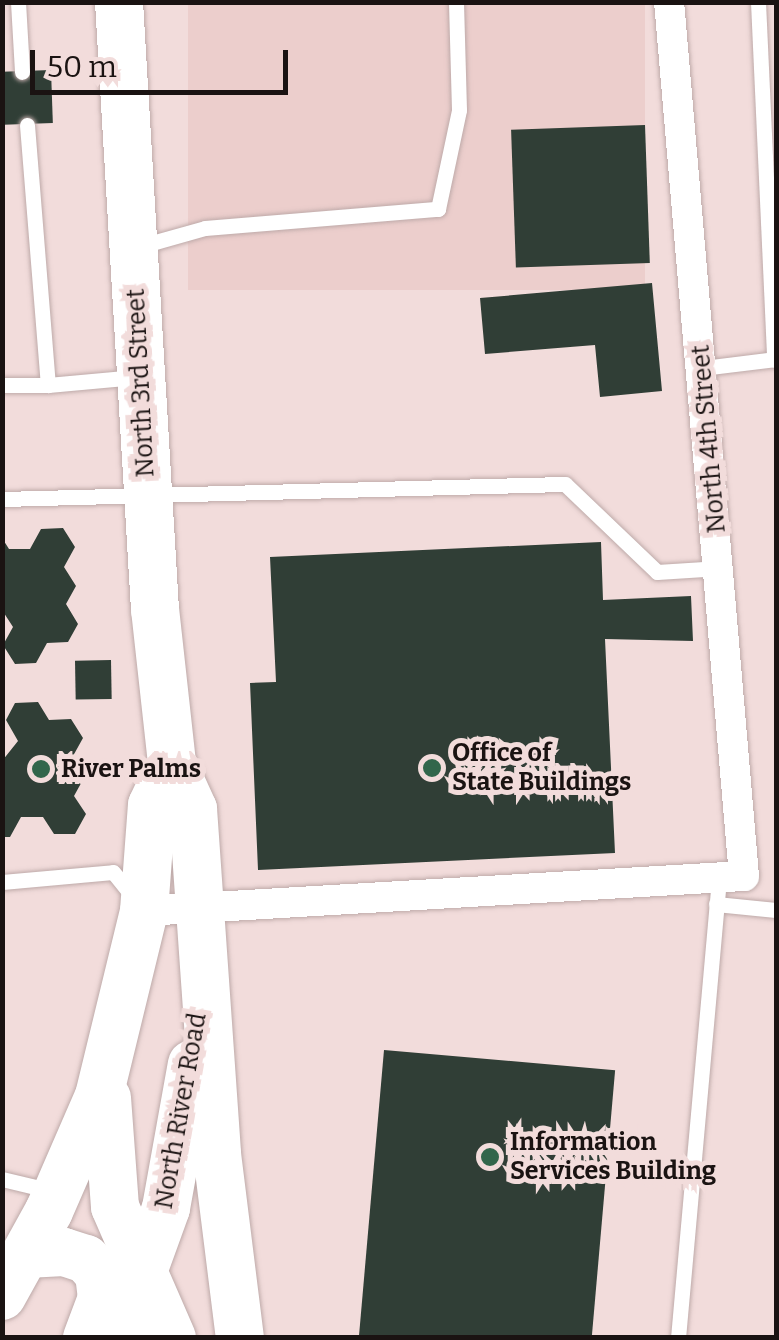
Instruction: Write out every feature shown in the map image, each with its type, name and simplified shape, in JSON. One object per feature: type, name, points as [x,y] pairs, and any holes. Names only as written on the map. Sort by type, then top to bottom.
[{"type":"main road","name":"North 3rd Street","points":[[119,2],[147,498],[172,763],[193,809],[199,922]]},
{"type":"main road","name":"North 3rd Street","points":[[115,1030],[144,911],[152,805],[172,763]]},
{"type":"main road","name":"North River Road","points":[[118,1338],[145,1278],[189,1084],[199,922]]},
{"type":"main road","points":[[199,922],[240,1338]]},
{"type":"main road","points":[[2,1296],[57,1192],[98,1096],[115,1030]]},
{"type":"main road","points":[[115,1030],[105,1121],[108,1171],[115,1207],[172,1338]]},
{"type":"main road","points":[[26,1254],[64,1252],[86,1259],[100,1274],[102,1298],[87,1338]]},
{"type":"street","name":"North 4th Street","points":[[669,2],[720,568],[727,886]]},
{"type":"street","points":[[144,911],[199,922],[727,886]]},
{"type":"lane","points":[[18,2],[22,72]]},
{"type":"lane","points":[[132,248],[204,228],[438,209],[458,110],[456,2]]},
{"type":"lane","points":[[703,368],[775,360],[758,2]]},
{"type":"lane","points":[[28,125],[48,384]]},
{"type":"lane","points":[[2,384],[140,376]]},
{"type":"lane","points":[[2,499],[565,484],[657,572],[720,568]]},
{"type":"lane","points":[[2,882],[113,872],[144,911]]},
{"type":"lane","points":[[678,1338],[727,886],[776,910]]},
{"type":"lane","points":[[2,1180],[57,1192]]},
{"type":"shaded area","points":[[188,3],[645,3],[645,290],[188,290]]},
{"type":"building","points":[[51,70],[53,123],[4,125],[2,72]]},
{"type":"building","points":[[645,125],[650,263],[516,268],[511,130]]},
{"type":"building","points":[[652,283],[662,391],[600,397],[595,345],[485,354],[480,298]]},
{"type":"building","points":[[63,528],[75,547],[64,567],[76,586],[66,604],[78,624],[68,642],[47,643],[36,663],[15,664],[3,645],[13,627],[2,610],[2,538],[9,549],[30,549],[41,529]]},
{"type":"building","name":"Office of State Buildings","points":[[601,542],[603,600],[691,596],[693,641],[605,639],[615,853],[258,870],[250,683],[276,682],[270,557]]},
{"type":"building","points":[[111,660],[112,699],[76,700],[75,661]]},
{"type":"building","name":"River Palms","points":[[38,702],[49,720],[71,719],[83,738],[73,756],[85,776],[74,796],[86,814],[75,834],[54,834],[43,817],[21,817],[10,837],[2,837],[2,761],[18,741],[6,720],[15,703]]},
{"type":"building","name":"Information Services Building","points":[[384,1050],[615,1070],[592,1338],[359,1338]]},
{"type":"place","name":"Office of State Buildings","points":[[432,768]]},
{"type":"place","name":"River Palms","points":[[41,769]]},
{"type":"place","name":"Information Services Building","points":[[490,1157]]}]
